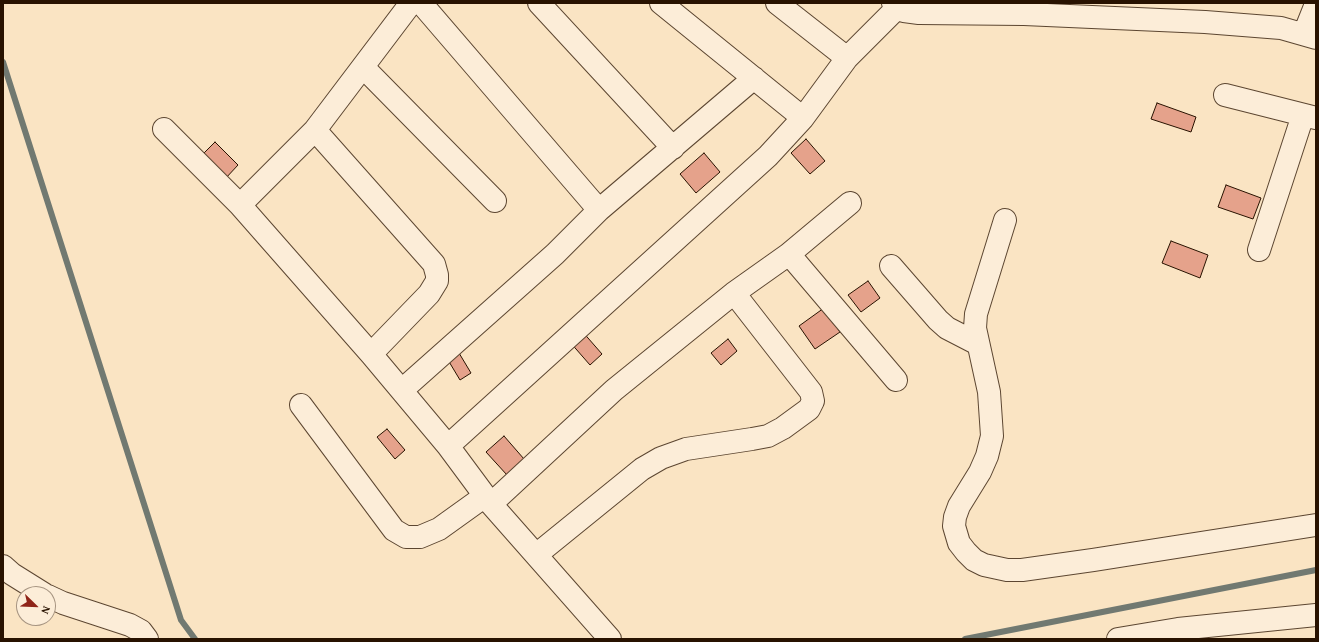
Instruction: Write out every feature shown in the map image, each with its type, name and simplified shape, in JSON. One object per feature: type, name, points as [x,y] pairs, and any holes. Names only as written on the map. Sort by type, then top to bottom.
[{"type":"street","points":[[240,205],[315,130],[411,3]]},
{"type":"street","points":[[421,3],[599,210]]},
{"type":"street","points":[[539,3],[673,148]]},
{"type":"street","points":[[661,3],[803,118]]},
{"type":"street","points":[[777,3],[847,58]]},
{"type":"street","points":[[448,446],[768,156],[803,118],[847,58],[897,4],[904,11],[920,12],[1052,9],[1281,28],[1310,36],[1316,4]]},
{"type":"street","points":[[363,67],[495,201]]},
{"type":"street","points":[[402,390],[555,254],[599,210],[754,78]]},
{"type":"street","points":[[1225,95],[1309,117],[1259,250]]},
{"type":"street","points":[[164,129],[240,205],[371,354],[448,446],[488,500],[610,639]]},
{"type":"street","points":[[315,130],[434,264],[437,275],[437,281],[429,294],[371,354]]},
{"type":"street","points":[[301,405],[394,530],[406,537],[420,537],[439,529],[488,500],[614,390],[734,293],[789,254],[850,203]]},
{"type":"street","points":[[1005,220],[976,314],[975,328],[988,392],[992,436],[987,456],[980,472],[958,506],[954,526],[958,543],[974,560],[984,565],[1007,570],[1022,570],[1316,525]]},
{"type":"street","points":[[789,254],[896,380]]},
{"type":"street","points":[[891,266],[938,320],[947,328],[978,344]]},
{"type":"street","points":[[536,555],[642,469],[661,458],[686,449],[768,436],[783,428],[809,410],[813,401],[812,392],[734,293]]},
{"type":"street","points":[[3,566],[12,574],[31,586]]},
{"type":"street","points":[[56,600],[130,625],[141,631],[147,639]]},
{"type":"street","points":[[1118,639],[1178,629],[1316,615]]},
{"type":"building","points":[[1157,103],[1196,117],[1191,132],[1151,119]]},
{"type":"building","points":[[806,139],[825,161],[810,174],[791,153]]},
{"type":"building","points":[[215,142],[238,165],[225,179],[202,155]]},
{"type":"building","points":[[704,153],[720,172],[696,193],[680,174]]},
{"type":"building","points":[[1226,185],[1261,198],[1253,219],[1218,207]]},
{"type":"building","points":[[1171,241],[1208,255],[1200,278],[1162,263]]},
{"type":"building","points":[[868,281],[880,298],[861,312],[848,295]]},
{"type":"building","points":[[824,308],[840,332],[815,349],[799,326]]},
{"type":"building","points":[[581,330],[602,354],[590,365],[569,341]]},
{"type":"building","points":[[728,339],[737,351],[721,365],[711,353]]},
{"type":"building","points":[[456,348],[471,373],[460,380],[445,355]]},
{"type":"building","points":[[387,429],[405,450],[395,459],[377,437]]},
{"type":"building","points":[[504,436],[524,459],[507,475],[486,452]]},
{"type":"waterway","points":[[3,62],[181,620],[195,639]]},
{"type":"waterway","points":[[965,639],[1316,570]]}]
